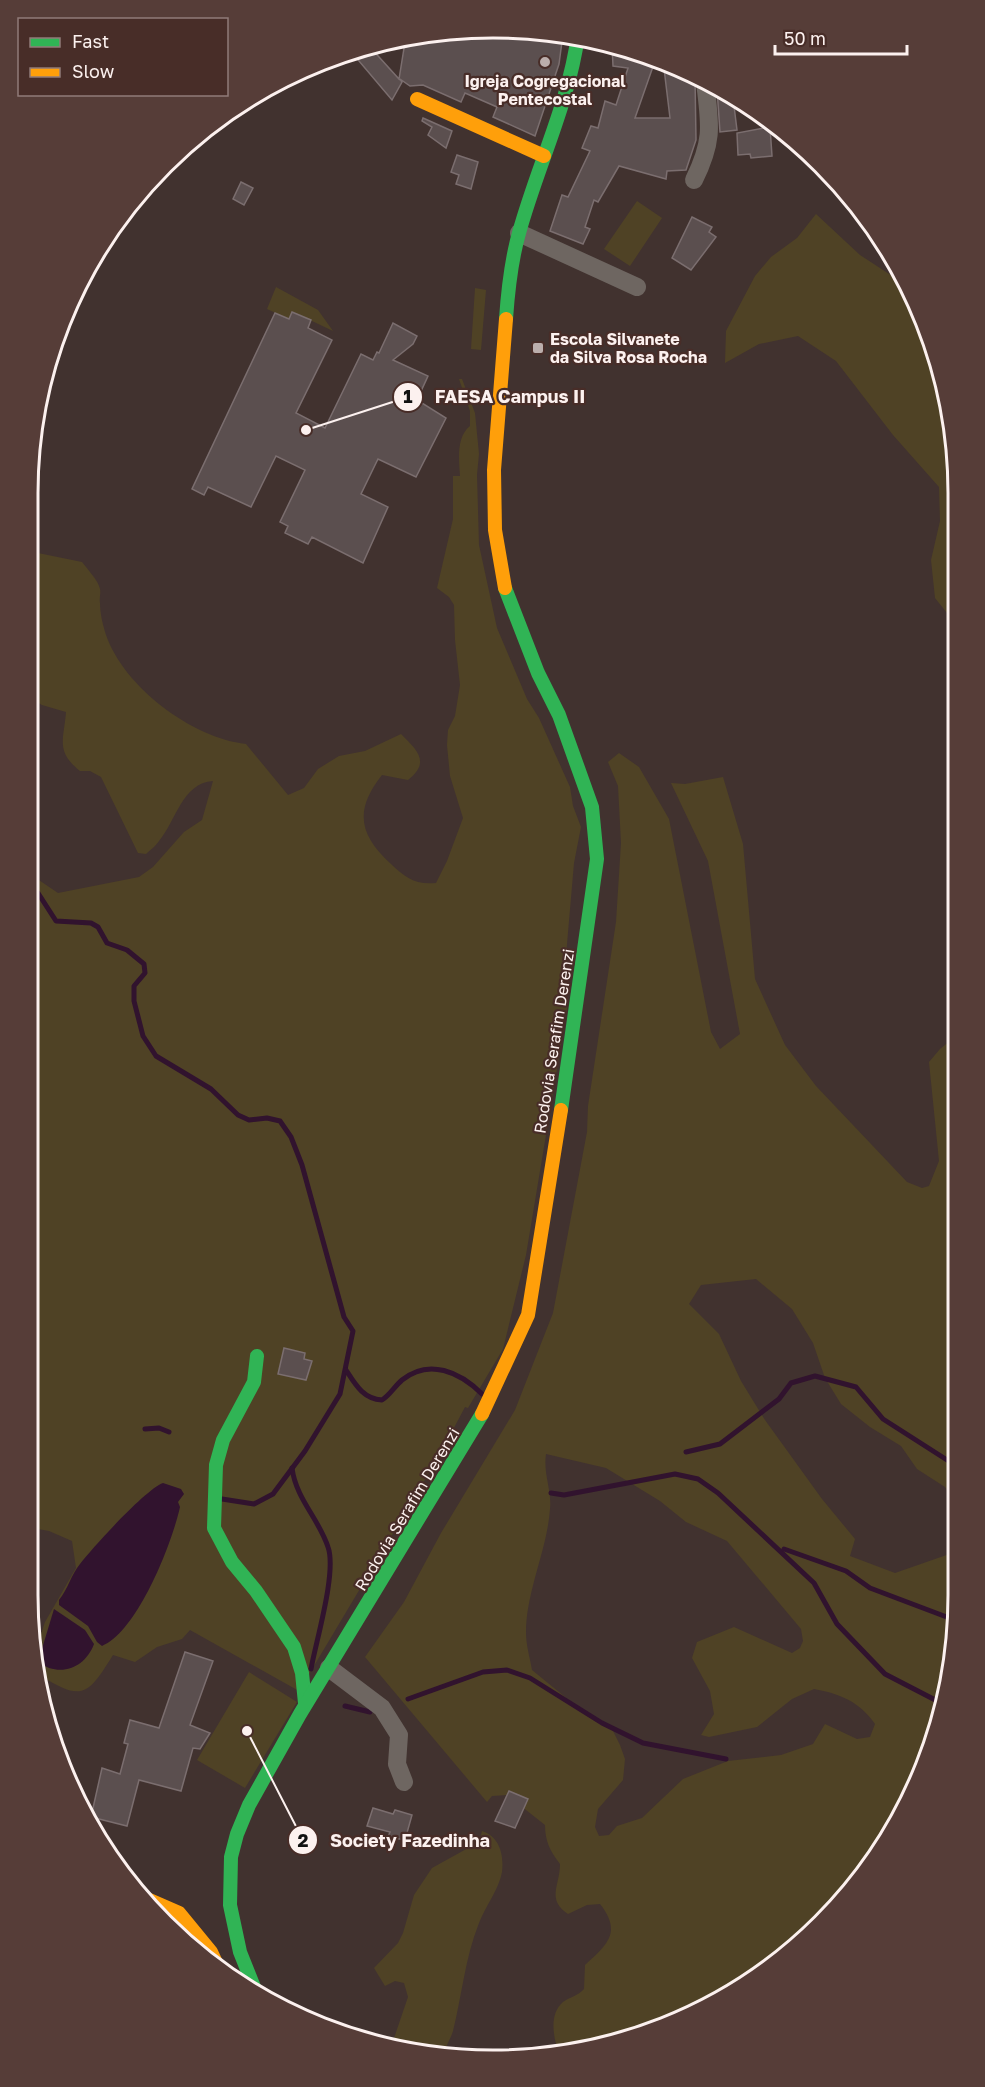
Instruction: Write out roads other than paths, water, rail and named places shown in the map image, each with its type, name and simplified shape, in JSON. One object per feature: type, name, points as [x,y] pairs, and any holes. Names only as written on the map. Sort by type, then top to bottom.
[{"type":"main road","name":"Rodovia Serafim Derenzi","points":[[251,1980],[236,1945],[228,1897],[233,1854],[245,1813],[305,1703],[329,1668],[484,1412],[528,1316],[584,970],[597,859],[592,807],[559,715],[538,673],[506,594],[495,530],[494,470],[509,278],[519,233],[574,67],[577,45]]},
{"type":"main road","points":[[417,99],[544,156]]},
{"type":"main road","points":[[257,1356],[254,1382],[223,1440],[216,1465],[214,1528],[232,1562],[256,1590],[294,1647],[303,1673],[305,1703]]},
{"type":"main road","points":[[160,1904],[179,1913],[209,1950]]},
{"type":"street","points":[[694,180],[704,160],[711,130],[706,90]]},
{"type":"street","points":[[519,233],[637,287]]},
{"type":"street","points":[[329,1668],[382,1708],[399,1735],[397,1764],[404,1782]]},
{"type":"waterway","points":[[38,893],[56,921],[91,923],[98,927],[107,943],[127,950],[144,964],[145,973],[134,986],[134,1001],[143,1036],[156,1056],[211,1089],[238,1115],[249,1120],[267,1118],[280,1121],[291,1137],[302,1165],[344,1317],[353,1331],[340,1394],[305,1451],[273,1494],[254,1504],[222,1499]]},
{"type":"waterway","points":[[346,1370],[360,1390],[375,1399],[382,1400],[412,1373],[433,1369],[444,1370],[464,1379],[482,1394]]},
{"type":"waterway","points":[[686,1452],[720,1444],[779,1399],[791,1383],[815,1376],[856,1387],[883,1419],[948,1461]]},
{"type":"waterway","points":[[145,1429],[159,1428],[169,1432]]},
{"type":"waterway","points":[[292,1468],[298,1489],[324,1537],[330,1558],[325,1607],[311,1669]]},
{"type":"waterway","points":[[551,1493],[564,1495],[675,1474],[698,1479],[718,1493],[814,1583],[837,1624],[885,1674],[935,1700]]},
{"type":"waterway","points":[[784,1549],[846,1571],[870,1588],[947,1617]]},
{"type":"waterway","points":[[408,1699],[483,1672],[507,1670],[530,1678],[602,1723],[643,1743],[726,1759]]},
{"type":"waterway","points":[[345,1706],[370,1712]]},
{"type":"place","name":"Igreja Cogregacional Pentecostal","points":[[545,62]]},
{"type":"place","name":"Escola Silvanete da Silva Rosa Rocha","points":[[538,348]]},
{"type":"place","name":"FAESA Campus II","points":[[306,430]]},
{"type":"place","name":"Society Fazedinha","points":[[247,1731]]}]
